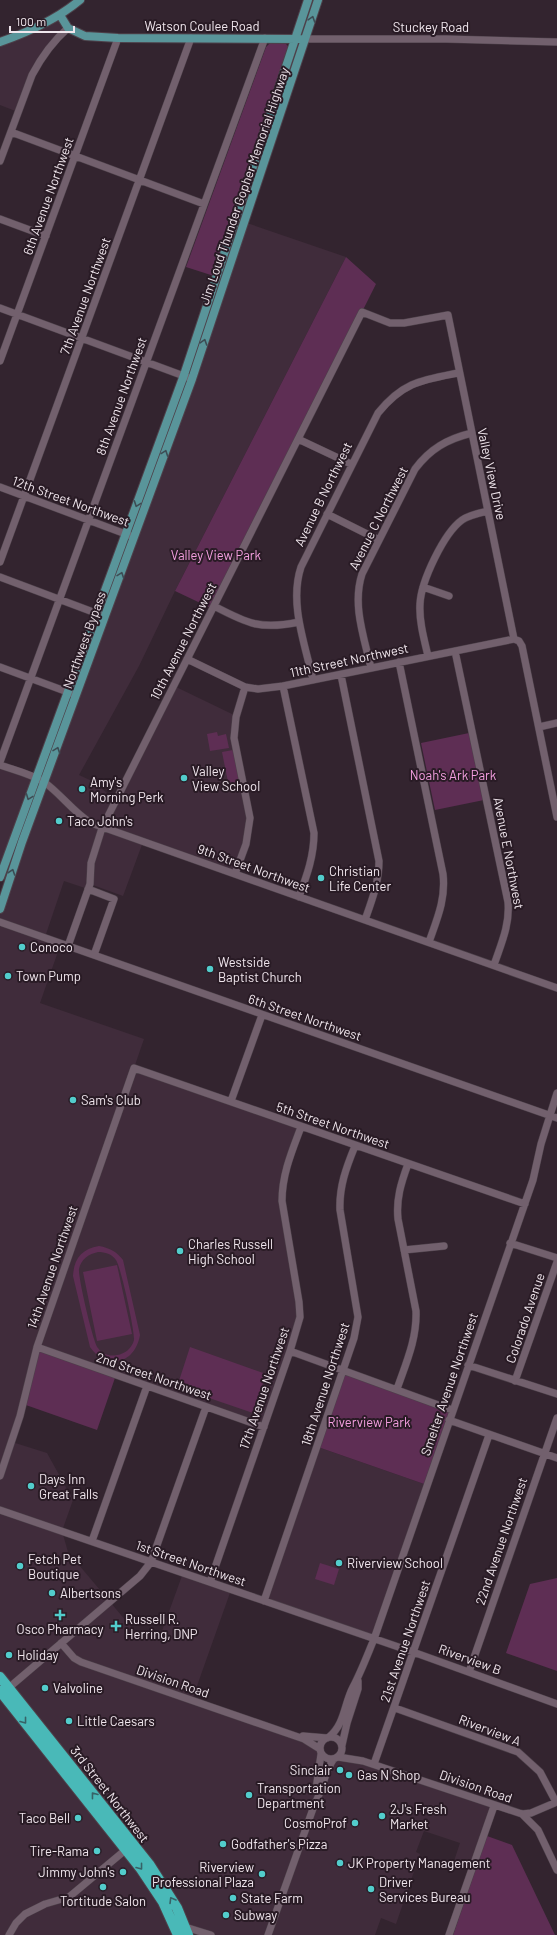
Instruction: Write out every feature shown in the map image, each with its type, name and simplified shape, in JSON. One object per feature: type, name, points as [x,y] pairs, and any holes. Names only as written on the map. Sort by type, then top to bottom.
[{"type":"highway","name":"3rd Street Northwest","points":[[0,1677],[3,1690],[129,1847],[182,1931]]},
{"type":"main road","points":[[0,42],[26,33],[60,15],[80,0]]},
{"type":"main road","name":"Jim Loud Thunder Gopher Memorial Highway","points":[[184,375],[308,0]]},
{"type":"main road","name":"Jim Loud Thunder Gopher Memorial Highway","points":[[192,379],[318,0]]},
{"type":"main road","points":[[60,15],[68,28]]},
{"type":"main road","name":"Watson Coulee Road","points":[[68,28],[85,36],[118,38],[306,39]]},
{"type":"main road","name":"Northwest Bypass","points":[[0,909],[106,616],[130,535],[184,375]]},
{"type":"main road","name":"Northwest Bypass","points":[[0,877],[97,613],[130,535],[192,379]]},
{"type":"street","points":[[0,161],[38,62],[47,48],[68,28]]},
{"type":"street","name":"6th Avenue Northwest","points":[[0,361],[118,38]]},
{"type":"street","name":"7th Avenue Northwest","points":[[0,562],[191,38]]},
{"type":"street","name":"8th Avenue Northwest","points":[[0,762],[265,38]]},
{"type":"street","name":"Stuckey Road","points":[[306,39],[446,39],[557,42]]},
{"type":"street","points":[[11,132],[204,204]]},
{"type":"street","points":[[0,219],[46,236]]},
{"type":"street","points":[[0,308],[192,379]]},
{"type":"street","name":"Valley View Drive","points":[[362,312],[390,323],[404,323],[448,315],[458,373],[516,640],[522,646],[557,817]]},
{"type":"street","name":"10th Avenue Northwest","points":[[68,946],[88,889],[93,852],[102,828],[362,312]]},
{"type":"street","name":"Avenue B Northwest","points":[[313,680],[300,622],[296,592],[298,576],[327,514],[378,413],[390,398],[415,383],[458,373]]},
{"type":"street","name":"Avenue C Northwest","points":[[371,668],[358,611],[359,584],[362,574],[415,469],[422,460],[440,445],[456,437],[472,433]]},
{"type":"street","points":[[298,439],[351,464]]},
{"type":"street","name":"12th Street Northwest","points":[[0,487],[130,535]]},
{"type":"street","points":[[428,656],[420,613],[424,581],[449,532],[464,519],[488,511]]},
{"type":"street","points":[[327,514],[379,540]]},
{"type":"street","points":[[0,577],[59,600],[106,616]]},
{"type":"street","points":[[423,587],[449,596]]},
{"type":"street","points":[[214,606],[252,624],[266,627],[300,622]]},
{"type":"street","name":"11th Street Northwest","points":[[187,659],[245,687],[258,689],[283,686],[428,656],[516,640]]},
{"type":"street","name":"Avenue E Northwest","points":[[455,651],[508,902],[509,913],[507,928],[494,965]]},
{"type":"street","points":[[399,662],[443,874],[443,902],[429,942]]},
{"type":"street","points":[[0,666],[77,695]]},
{"type":"street","points":[[341,674],[379,861],[376,885],[365,920]]},
{"type":"street","points":[[283,686],[314,833],[314,851],[310,869],[300,897]]},
{"type":"street","points":[[235,874],[249,830],[250,818],[234,738],[236,717],[245,687]]},
{"type":"street","points":[[539,727],[557,723]]},
{"type":"street","name":"9th Street Northwest","points":[[0,765],[37,778],[45,783],[83,819],[102,828],[557,988]]},
{"type":"street","points":[[88,889],[114,898],[94,955]]},
{"type":"street","name":"6th Street Northwest","points":[[0,922],[557,1118]]},
{"type":"street","points":[[231,1102],[262,1015]]},
{"type":"street","name":"5th Street Northwest","points":[[134,1068],[525,1204]]},
{"type":"street","name":"14th Avenue Northwest","points":[[0,1476],[20,1416],[37,1347],[134,1068]]},
{"type":"street","name":"Smelter Avenue Northwest","points":[[328,1737],[340,1727],[353,1687],[358,1681],[374,1639],[452,1410],[525,1204],[533,1180],[549,1115],[557,1093]]},
{"type":"street","name":"17th Avenue Northwest","points":[[210,1582],[290,1351],[300,1317],[299,1302],[282,1200],[282,1185],[301,1127]]},
{"type":"street","name":"18th Avenue Northwest","points":[[264,1601],[344,1370],[354,1338],[358,1318],[340,1210],[339,1193],[343,1176],[355,1146]]},
{"type":"street","points":[[397,1389],[414,1342],[416,1327],[416,1312],[398,1219],[397,1204],[399,1189],[408,1164]]},
{"type":"street","points":[[510,1243],[557,1258]]},
{"type":"street","points":[[404,1250],[444,1246]]},
{"type":"street","name":"Colorado Avenue","points":[[516,1381],[557,1262]]},
{"type":"street","name":"2nd Street Northwest","points":[[37,1347],[264,1427]]},
{"type":"street","points":[[290,1351],[452,1410]]},
{"type":"street","points":[[468,1365],[557,1394]]},
{"type":"street","points":[[92,1541],[147,1386]]},
{"type":"street","points":[[3,1690],[140,1576],[151,1562],[206,1407]]},
{"type":"street","name":"22nd Avenue Northwest","points":[[468,1672],[557,1418]]},
{"type":"street","points":[[449,1420],[557,1458]]},
{"type":"street","name":"21st Avenue Northwest","points":[[374,1764],[489,1435]]},
{"type":"street","name":"1st Street Northwest","points":[[0,1510],[374,1639]]},
{"type":"street","name":"Riverview B","points":[[374,1639],[557,1704]]},
{"type":"street","name":"Division Road","points":[[61,1643],[74,1658],[81,1662],[310,1742],[321,1751]]},
{"type":"street","name":"Smelter Avenue Northwest","points":[[342,1746],[347,1723],[358,1689],[358,1681]]},
{"type":"street","name":"Riverview A","points":[[394,1708],[518,1752],[540,1772],[557,1802]]},
{"type":"street","name":"Division Road","points":[[283,1732],[288,1731],[310,1737],[328,1737]]},
{"type":"street","points":[[268,1935],[315,1803],[321,1743],[328,1737],[337,1739],[342,1746],[336,1759],[326,1770],[319,1797],[315,1803]]},
{"type":"street","name":"Division Road","points":[[342,1746],[364,1760],[374,1764],[494,1806],[522,1814],[531,1813],[557,1802]]},
{"type":"street","points":[[321,1751],[328,1759],[336,1759]]},
{"type":"street","name":"Division Road","points":[[336,1759],[364,1760]]},
{"type":"street","points":[[449,1935],[494,1806]]},
{"type":"street","points":[[522,1814],[538,1830],[557,1870]]},
{"type":"street","points":[[9,1935],[16,1923],[25,1914],[45,1904],[69,1897],[129,1847]]},
{"type":"street","points":[[182,1931],[211,1935]]},
{"type":"shaded area","points":[[60,15],[68,28],[47,48],[18,112],[0,105],[0,42]]},
{"type":"shaded area","points":[[244,222],[346,257],[175,591],[139,666],[79,775],[92,781],[116,800],[174,686],[236,717],[234,738],[250,818],[235,874],[143,842],[123,896],[90,884],[88,889],[64,881],[45,937],[61,943],[40,1003],[144,1039],[134,1068],[301,1127],[282,1185],[300,1317],[264,1427],[37,1347],[12,1442],[47,1453],[73,1500],[62,1531],[68,1552],[137,1634],[162,1631],[183,1573],[231,1590],[192,1700],[320,1749],[318,1783],[315,1797],[333,1760],[349,1758],[494,1806],[472,1868],[454,1861],[460,1843],[424,1831],[416,1852],[420,1854],[396,1924],[381,1918],[375,1935],[188,1935],[185,1926],[0,1677],[0,909]]},
{"type":"shaded area","points":[[0,765],[37,778],[0,877]]},
{"type":"shaded area","name":"Riverview School","points":[[318,1447],[427,1485],[374,1639],[264,1601]]},
{"type":"shaded area","points":[[0,1691],[126,1850],[178,1935],[0,1935]]},
{"type":"green space","points":[[271,42],[285,42],[288,47],[217,277],[186,267],[266,47]]},
{"type":"green space","name":"Valley View Park","points":[[346,257],[376,284],[213,609],[175,591]]},
{"type":"green space","points":[[217,732],[218,736],[226,734],[229,748],[210,751],[207,734]]},
{"type":"green space","name":"Noah's Ark Park","points":[[469,733],[484,800],[435,810],[421,743]]},
{"type":"green space","points":[[233,750],[240,785],[229,787],[222,752]]},
{"type":"green space","points":[[99,1246],[110,1249],[123,1260],[140,1335],[137,1345],[132,1352],[120,1361],[104,1359],[97,1355],[90,1347],[73,1276],[77,1259],[88,1249]],"holes":[[[101,1252],[112,1256],[118,1265],[134,1335],[134,1340],[130,1348],[123,1353],[114,1356],[104,1353],[98,1348],[86,1309],[79,1274],[80,1265],[84,1260],[92,1254]]]},
{"type":"green space","points":[[117,1265],[132,1334],[97,1341],[83,1272]]},
{"type":"green space","points":[[37,1347],[116,1375],[97,1430],[23,1404]]},
{"type":"green space","points":[[190,1347],[266,1374],[253,1413],[177,1387]]},
{"type":"green space","name":"Riverview Park","points":[[344,1370],[452,1410],[427,1485],[318,1447]]},
{"type":"green space","points":[[320,1563],[339,1569],[334,1585],[315,1579]]},
{"type":"green space","points":[[557,1578],[557,1671],[506,1653],[530,1584]]},
{"type":"green space","points":[[487,1836],[512,1845],[555,1935],[453,1935]]},
{"type":"place","name":"Valley View School","points":[[184,778]]},
{"type":"place","name":"Amy's Morning Perk","points":[[82,789]]},
{"type":"place","name":"Taco John's","points":[[59,821]]},
{"type":"place","name":"Christian Life Center","points":[[321,878]]},
{"type":"place","name":"Conoco","points":[[22,947]]},
{"type":"place","name":"Westside Baptist Church","points":[[210,969]]},
{"type":"place","name":"Town Pump","points":[[8,976]]},
{"type":"place","name":"Sam's Club","points":[[73,1100]]},
{"type":"place","name":"Charles Russell High School","points":[[180,1251]]},
{"type":"place","name":"Days Inn Great Falls","points":[[31,1486]]},
{"type":"place","name":"Riverview School","points":[[339,1563]]},
{"type":"place","name":"Fetch Pet Boutique","points":[[20,1566]]},
{"type":"place","name":"Albertsons","points":[[52,1593]]},
{"type":"place","name":"Osco Pharmacy","points":[[60,1615]]},
{"type":"place","name":"Russell R. Herring, DNP","points":[[116,1626]]},
{"type":"place","name":"Holiday","points":[[9,1655]]},
{"type":"place","name":"Valvoline","points":[[45,1688]]},
{"type":"place","name":"Little Caesars","points":[[69,1721]]},
{"type":"place","name":"Sinclair","points":[[340,1770]]},
{"type":"place","name":"Gas N Shop","points":[[349,1775]]},
{"type":"place","name":"Transportation Department","points":[[249,1795]]},
{"type":"place","name":"2J's Fresh Market","points":[[382,1816]]},
{"type":"place","name":"Taco Bell","points":[[78,1818]]},
{"type":"place","name":"CosmoProf","points":[[355,1823]]},
{"type":"place","name":"Godfather's Pizza","points":[[223,1844]]},
{"type":"place","name":"Tire-Rama","points":[[97,1851]]},
{"type":"place","name":"JK Property Management","points":[[340,1863]]},
{"type":"place","name":"Jimmy John's","points":[[123,1872]]},
{"type":"place","name":"Riverview Professional Plaza","points":[[262,1874]]},
{"type":"place","name":"Tortitude Salon","points":[[103,1887]]},
{"type":"place","name":"Driver Services Bureau","points":[[371,1889]]},
{"type":"place","name":"State Farm","points":[[233,1898]]},
{"type":"place","name":"Subway","points":[[226,1915]]}]
